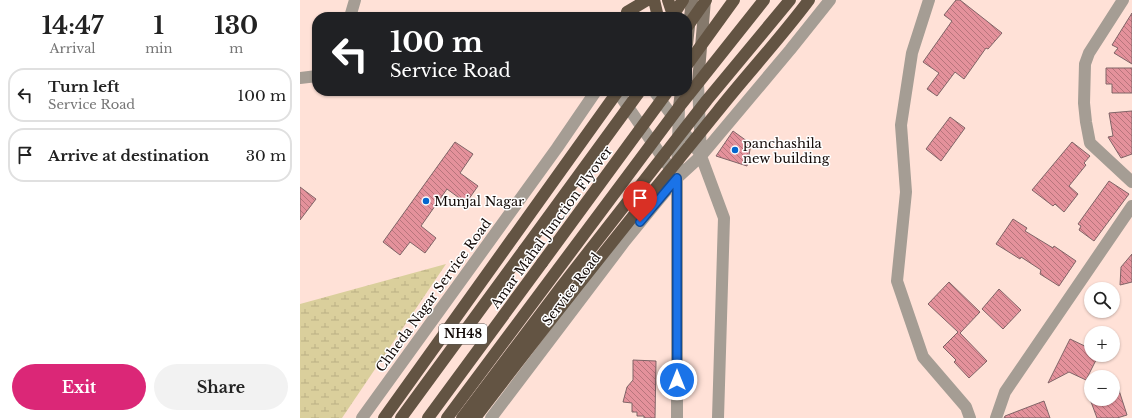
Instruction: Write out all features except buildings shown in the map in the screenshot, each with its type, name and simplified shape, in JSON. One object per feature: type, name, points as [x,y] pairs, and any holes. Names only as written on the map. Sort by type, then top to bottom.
[{"type":"highway","points":[[630,12],[647,0]]},
{"type":"highway","points":[[654,0],[657,12]]},
{"type":"highway","points":[[668,0],[671,12]]},
{"type":"highway","points":[[675,12],[683,0]]},
{"type":"highway","points":[[692,20],[706,0]]},
{"type":"highway","points":[[692,58],[734,0]]},
{"type":"highway","points":[[692,92],[764,0]]},
{"type":"highway","points":[[462,418],[561,287],[692,119],[790,0]]},
{"type":"highway","points":[[475,418],[571,294],[718,110],[791,25],[809,0]]},
{"type":"highway","points":[[384,418],[614,96]]},
{"type":"highway","name":"Amar Mahal Junction Flyover","points":[[401,418],[636,96]]},
{"type":"highway","name":"Amar Mahal Junction Flyover","points":[[428,418],[664,96]]},
{"type":"highway","points":[[447,418],[652,142],[676,116],[689,96]]},
{"type":"main road","points":[[691,12],[692,0]]},
{"type":"main road","points":[[698,83],[706,0]]},
{"type":"main road","points":[[676,116],[680,96]]},
{"type":"street","points":[[351,12],[355,0]]},
{"type":"street","points":[[627,12],[631,0]]},
{"type":"street","name":"Service Road","points":[[491,418],[625,241],[677,178],[701,156],[830,0]]},
{"type":"street","points":[[929,0],[912,53],[901,125],[906,192],[897,281],[923,357],[966,407],[970,418]]},
{"type":"street","points":[[1123,0],[1089,53],[1085,64],[1084,103],[1090,143],[1132,182]]},
{"type":"street","points":[[300,78],[312,77]]},
{"type":"street","points":[[698,83],[701,156]]},
{"type":"street","name":"Chheda Nagar Service Road","points":[[362,418],[552,155],[593,96]]},
{"type":"street","points":[[621,96],[677,178]]},
{"type":"street","points":[[658,96],[676,116],[701,156],[724,218],[718,418]]},
{"type":"street","points":[[676,116],[677,418]]},
{"type":"street","points":[[996,418],[1005,392],[1132,206]]},
{"type":"green space","points":[[446,264],[342,418],[300,418],[300,304]]},
{"type":"place","name":"panchashila new building","points":[[735,150]]},
{"type":"place","name":"Munjal Nagar","points":[[426,201]]},
{"type":"route","points":[[640,222],[677,178],[677,380]]}]
